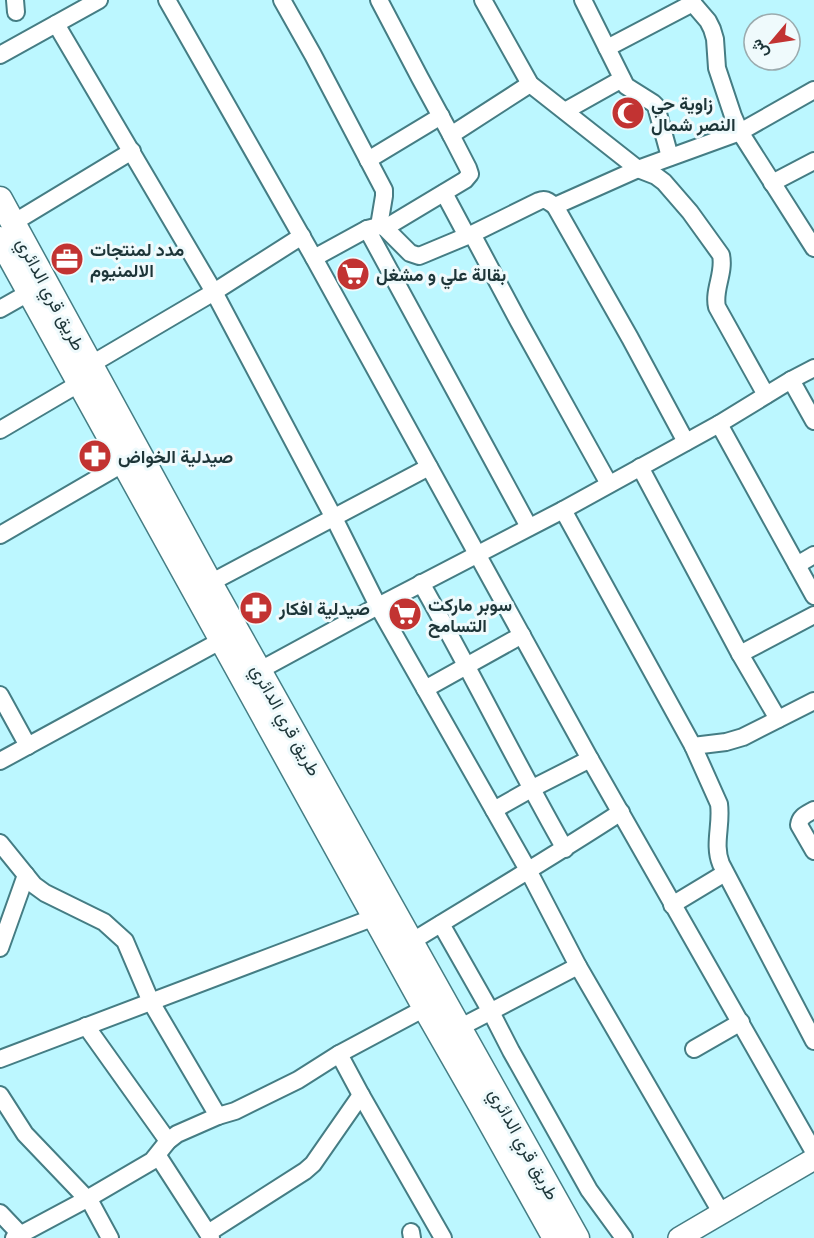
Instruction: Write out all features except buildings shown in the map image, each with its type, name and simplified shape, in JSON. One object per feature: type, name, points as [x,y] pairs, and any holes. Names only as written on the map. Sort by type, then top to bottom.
[{"type":"highway","name":"طريق قري الدائري","points":[[0,200],[6,231],[30,292],[140,454],[210,583],[251,675],[375,917],[555,1238]]},
{"type":"highway","name":"طريق قري الدائري","points":[[6,231],[85,374],[124,463],[222,640],[251,675],[411,942],[577,1238]]},
{"type":"main road","points":[[679,1238],[814,1159]]},
{"type":"street","points":[[0,55],[99,0]]},
{"type":"street","points":[[168,0],[302,236],[590,759],[814,1152]]},
{"type":"street","points":[[282,0],[384,192],[377,228],[529,527]]},
{"type":"street","points":[[314,258],[444,192],[465,180],[470,174],[379,0]]},
{"type":"street","points":[[483,0],[530,84],[638,169],[664,182],[690,212],[721,255],[723,262],[715,300],[717,307],[766,395]]},
{"type":"street","points":[[583,0],[622,80],[631,90],[656,106],[670,157]]},
{"type":"street","points":[[607,48],[691,2],[712,29],[717,68],[740,132],[814,248]]},
{"type":"street","points":[[56,24],[214,292],[378,606],[528,870],[578,966],[722,1214]]},
{"type":"street","points":[[565,111],[622,80]]},
{"type":"street","points":[[451,135],[530,84]]},
{"type":"street","points":[[555,206],[638,169],[740,132],[814,90]]},
{"type":"street","points":[[368,160],[441,116]]},
{"type":"street","points":[[6,231],[132,151]]},
{"type":"street","points":[[772,183],[814,161]]},
{"type":"street","points":[[444,192],[609,484]]},
{"type":"street","points":[[377,228],[410,253],[418,256],[470,235],[539,201],[548,200],[555,206],[686,442]]},
{"type":"street","points":[[0,430],[302,236]]},
{"type":"street","points":[[0,309],[30,292]]},
{"type":"street","points":[[251,675],[421,583],[563,510],[719,424],[790,380],[814,368]]},
{"type":"street","points":[[790,380],[814,421]]},
{"type":"street","points":[[719,424],[814,596]]},
{"type":"street","points":[[0,535],[124,463]]},
{"type":"street","points":[[210,583],[429,467]]},
{"type":"street","points":[[640,467],[740,654],[778,719]]},
{"type":"street","points":[[563,510],[693,746],[719,804],[718,856],[814,1041]]},
{"type":"street","points":[[797,565],[814,555]]},
{"type":"street","points":[[421,583],[565,849]]},
{"type":"street","points":[[740,654],[814,615]]},
{"type":"street","points":[[425,688],[522,635]]},
{"type":"street","points":[[0,761],[222,640]]},
{"type":"street","points":[[0,696],[28,746]]},
{"type":"street","points":[[693,746],[734,741],[814,701]]},
{"type":"street","points":[[494,810],[590,759]]},
{"type":"street","points":[[814,810],[803,816],[799,825],[814,851]]},
{"type":"street","points":[[411,942],[565,849],[621,812]]},
{"type":"street","points":[[0,843],[34,885],[45,893],[104,922],[125,940],[151,1002],[218,1116]]},
{"type":"street","points":[[672,905],[725,873]]},
{"type":"street","points":[[0,948],[26,875]]},
{"type":"street","points":[[0,1059],[375,917]]},
{"type":"street","points":[[441,924],[589,1190],[624,1238]]},
{"type":"street","points":[[459,1028],[578,966]]},
{"type":"street","points":[[0,1213],[18,1237],[152,1161],[168,1141],[177,1134],[235,1111],[298,1080],[339,1054],[425,1008]]},
{"type":"street","points":[[694,1049],[741,1022]]},
{"type":"street","points":[[86,1026],[168,1141]]},
{"type":"street","points":[[339,1054],[443,1238]]},
{"type":"street","points":[[0,1095],[26,1134],[91,1203],[110,1238]]},
{"type":"street","points":[[158,1156],[210,1235],[313,1164],[361,1095]]},
{"type":"place","name":"زاوية حي النصر شمال","points":[[628,113]]},
{"type":"place","name":"مدد لمنتجات الالمنيوم","points":[[67,259]]},
{"type":"place","name":"بقالة علي و مشغل","points":[[353,274]]},
{"type":"place","name":"صيدلية الخواض","points":[[95,456]]},
{"type":"place","name":"صيدلية افكار","points":[[256,608]]},
{"type":"place","name":"سوبر ماركت التسامح","points":[[405,614]]}]
